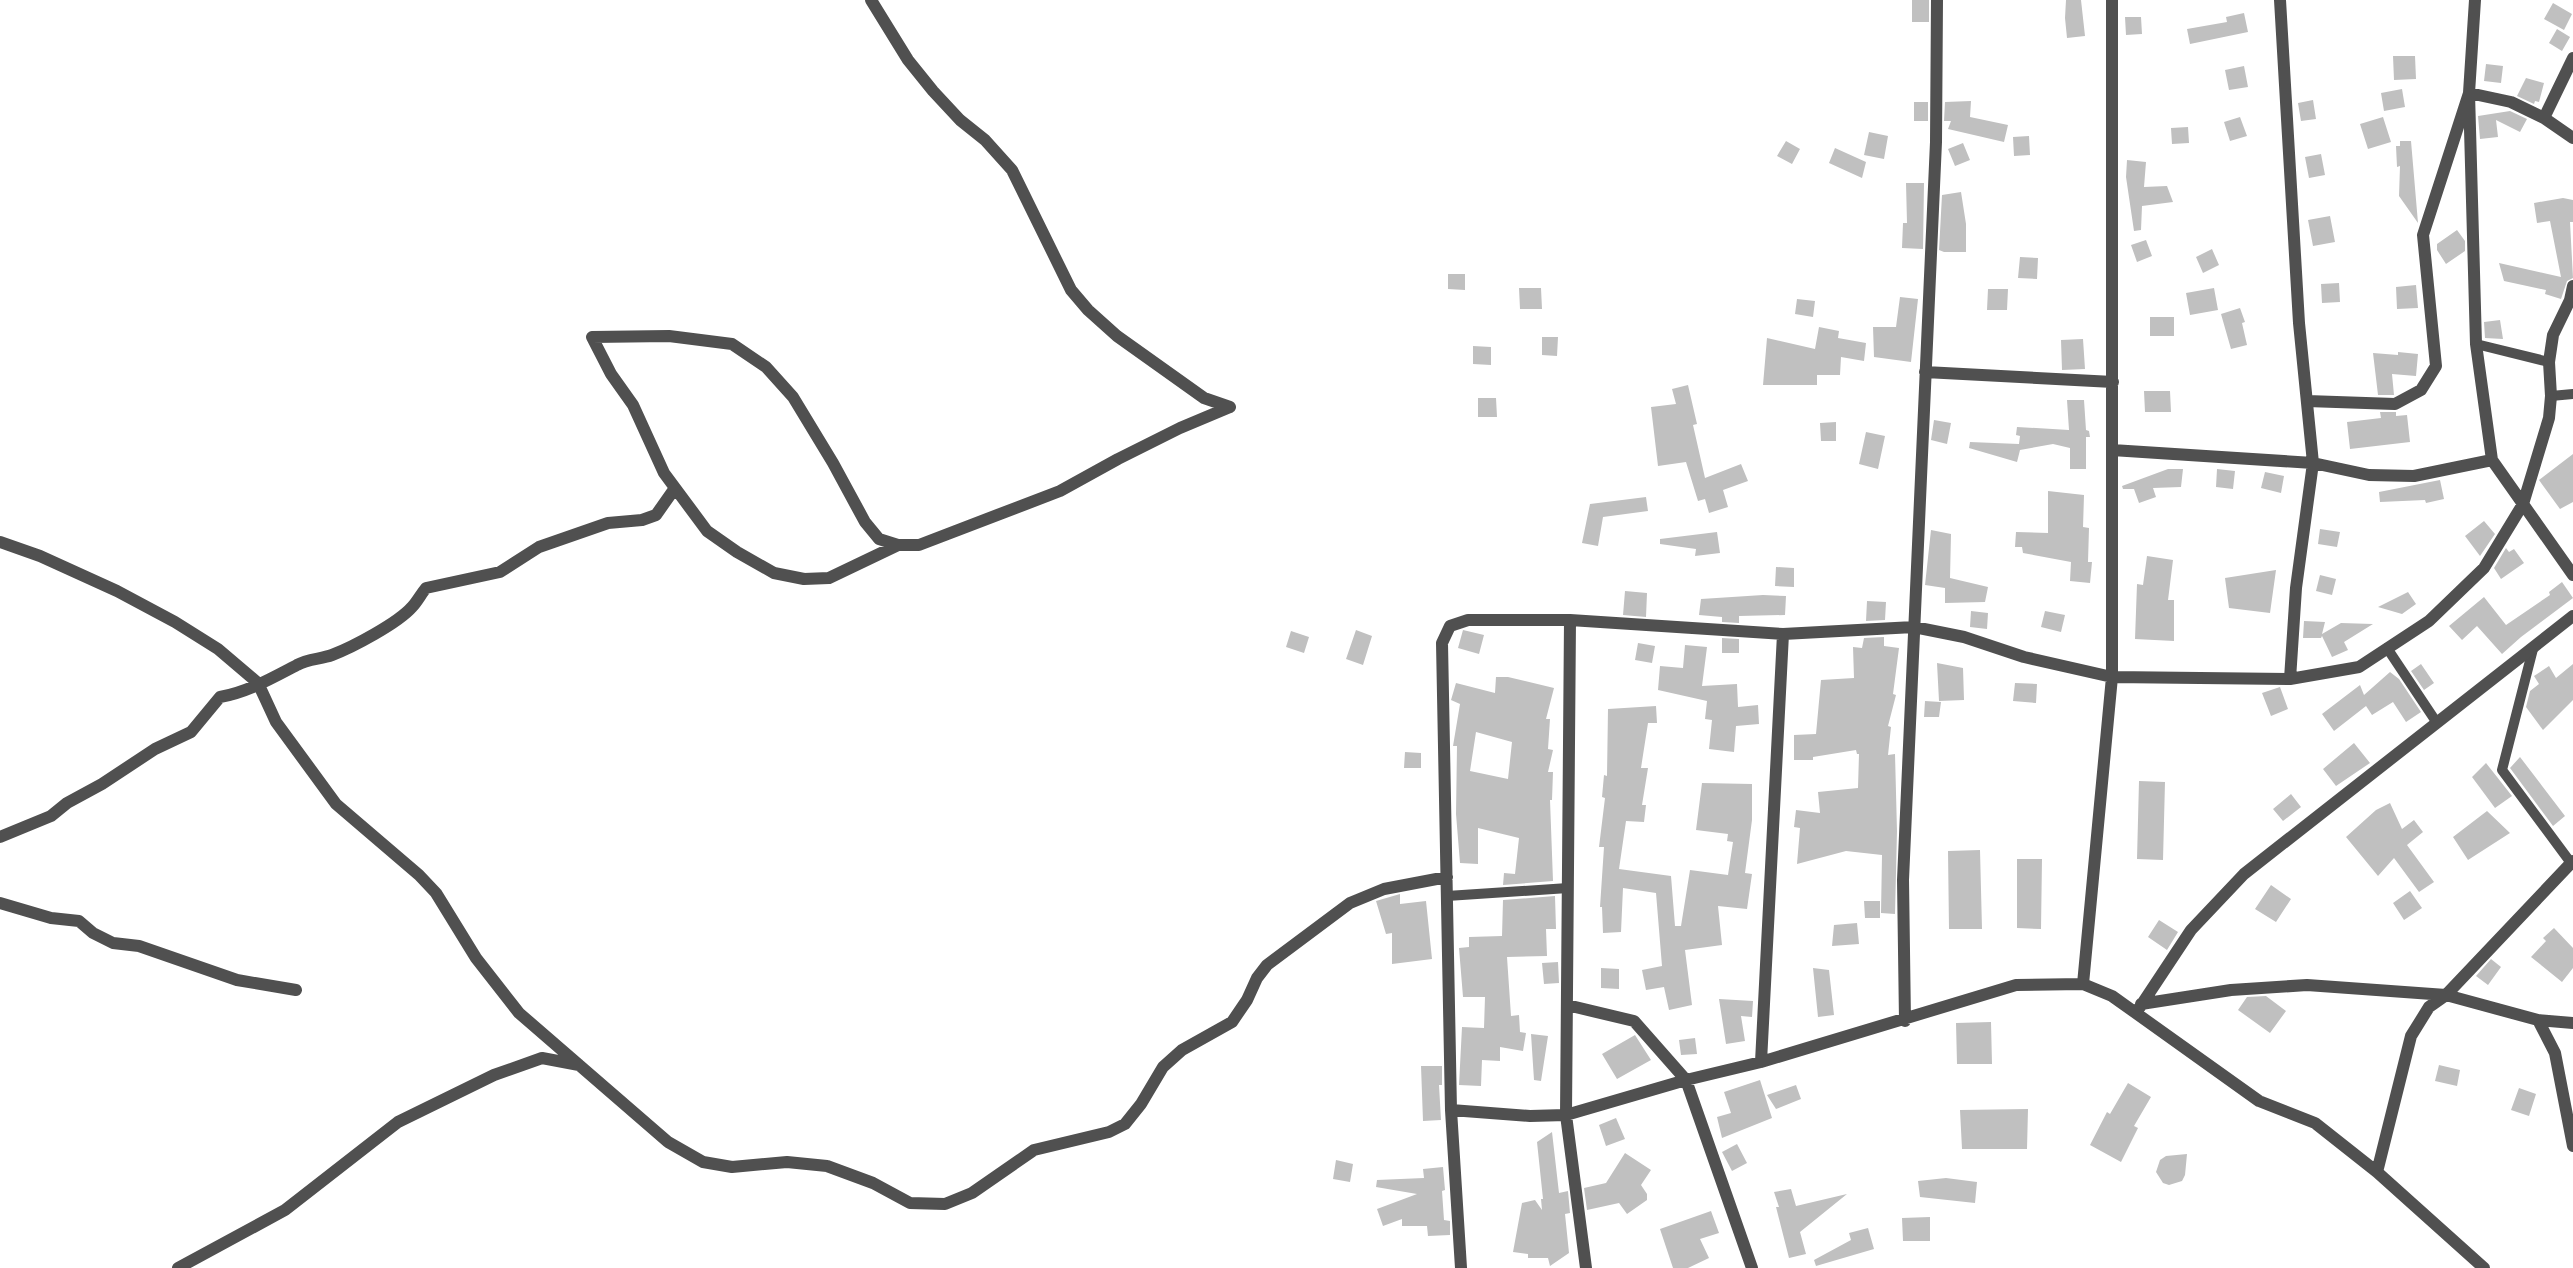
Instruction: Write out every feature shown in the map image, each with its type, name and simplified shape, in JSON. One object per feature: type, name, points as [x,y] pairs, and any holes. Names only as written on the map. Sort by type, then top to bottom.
[{"type":"street","points":[[872,0],[908,60],[933,91],[960,120],[985,140],[1012,170],[1071,290],[1088,310],[1117,336],[1204,398],[1230,407],[1149,443],[1060,491],[919,545],[898,545],[879,540],[865,522],[833,463],[793,398],[766,367],[741,350],[732,344],[669,336],[592,337],[611,374],[633,405],[664,473],[707,531],[736,552],[774,573],[804,579],[829,578],[898,545]]},
{"type":"street","points":[[1905,1021],[1903,880],[1935,142],[1937,0]]},
{"type":"street","points":[[2083,984],[2112,677],[2112,0]]},
{"type":"street","points":[[2280,0],[2299,323],[2313,463],[2296,588],[2290,679]]},
{"type":"street","points":[[2475,0],[2469,93],[2476,344],[2492,460],[2573,575]]},
{"type":"street","points":[[2544,118],[2573,58]]},
{"type":"street","points":[[2307,401],[2395,404],[2421,390],[2436,366],[2423,235],[2469,93]]},
{"type":"street","points":[[2469,93],[2511,102],[2544,118],[2573,138]]},
{"type":"street","points":[[1461,1268],[1451,1110],[1442,643],[1450,627],[1468,620],[1570,620],[1783,634],[1914,627],[1964,637],[2024,657],[2112,677],[2290,679],[2359,667],[2429,621],[2484,567],[2523,504],[2549,418],[2551,396],[2549,362],[2553,335],[2570,300],[2573,286]]},
{"type":"street","points":[[1925,372],[2113,382]]},
{"type":"street","points":[[2112,450],[2313,463],[2369,475],[2414,476],[2492,460]]},
{"type":"street","points":[[0,837],[51,816],[74,799],[102,784],[155,749],[185,736],[220,697],[238,694],[258,683],[278,677],[299,664],[332,655],[401,617],[412,607],[426,588],[500,573],[539,547],[608,523],[642,520],[656,514],[675,488]]},
{"type":"street","points":[[0,542],[40,556],[117,591],[175,622],[219,649],[258,683],[276,722],[336,804],[425,881],[436,894],[476,958],[519,1013],[668,1142],[703,1162],[732,1167],[787,1161],[827,1166],[873,1183],[910,1203],[945,1204],[972,1193],[1034,1150],[1109,1132],[1125,1124],[1141,1104],[1163,1067],[1182,1050],[1232,1022],[1257,978],[1276,958],[1350,903],[1384,889],[1447,877]]},
{"type":"street","points":[[2139,1008],[2191,930],[2244,874],[2573,616]]},
{"type":"street","points":[[1570,620],[1566,1115],[1586,1268]]},
{"type":"street","points":[[1761,1062],[1783,634]]},
{"type":"street","points":[[2377,1172],[2411,1036],[2429,1007],[2446,995],[2572,862]]},
{"type":"street","points":[[0,903],[51,918],[79,921],[93,933],[113,944],[139,946],[237,980],[296,990]]},
{"type":"street","points":[[1451,1110],[1530,1116],[1566,1115],[1905,1021],[2016,986],[2083,984],[2139,1008],[2259,1101],[2315,1123],[2377,1172],[2484,1268]]},
{"type":"street","points":[[2139,1008],[2231,990],[2307,985],[2446,995],[2538,1020],[2573,1023]]},
{"type":"street","points":[[1567,1005],[1634,1021],[1686,1080],[1752,1268]]},
{"type":"street","points":[[2538,1020],[2555,1053],[2573,1146]]},
{"type":"street","points":[[178,1268],[285,1210],[398,1122],[494,1075],[542,1058],[580,1066]]},
{"type":"lane","points":[[2476,344],[2549,362]]},
{"type":"lane","points":[[2551,396],[2573,394]]},
{"type":"lane","points":[[2387,648],[2437,723]]},
{"type":"lane","points":[[2533,649],[2502,770],[2572,862]]},
{"type":"lane","points":[[1447,896],[1568,888]]},
{"type":"building","points":[[1912,0],[1929,0],[1929,22],[1912,22]]},
{"type":"building","points":[[2066,0],[2081,0],[2085,36],[2067,38]]},
{"type":"building","points":[[2553,3],[2572,14],[2564,30],[2544,19]]},
{"type":"building","points":[[2244,13],[2248,32],[2190,44],[2187,29],[2227,22],[2226,17]]},
{"type":"building","points":[[2125,17],[2141,17],[2142,34],[2126,35]]},
{"type":"building","points":[[2557,29],[2570,37],[2562,51],[2549,43]]},
{"type":"building","points":[[2393,56],[2415,56],[2416,79],[2394,80]]},
{"type":"building","points":[[2486,64],[2503,66],[2501,83],[2484,81]]},
{"type":"building","points":[[2244,66],[2248,87],[2229,90],[2225,70]]},
{"type":"building","points":[[2526,78],[2544,83],[2539,102],[2535,101],[2534,104],[2517,96]]},
{"type":"building","points":[[2402,89],[2405,107],[2384,111],[2381,93]]},
{"type":"building","points":[[2313,100],[2316,119],[2301,121],[2298,103]]},
{"type":"building","points":[[1971,101],[1970,117],[2008,125],[2004,142],[1948,129],[1951,121],[1944,121],[1945,102]]},
{"type":"building","points":[[1914,102],[1928,102],[1928,121],[1914,121]]},
{"type":"building","points":[[2510,111],[2527,119],[2520,132],[2496,120],[2498,137],[2480,139],[2478,116]]},
{"type":"building","points":[[2240,117],[2247,136],[2230,141],[2224,122]]},
{"type":"building","points":[[2383,117],[2391,142],[2368,149],[2360,124]]},
{"type":"building","points":[[2188,127],[2189,143],[2172,144],[2171,128]]},
{"type":"building","points":[[1869,132],[1888,136],[1884,159],[1864,155]]},
{"type":"building","points":[[2029,136],[2030,155],[2014,156],[2013,137]]},
{"type":"building","points":[[1786,141],[1800,149],[1792,164],[1777,156]]},
{"type":"building","points":[[2400,141],[2411,141],[2418,223],[2399,196],[2400,166],[2397,167],[2396,146],[2400,146]]},
{"type":"building","points":[[1963,143],[1970,160],[1955,166],[1948,149]]},
{"type":"building","points":[[1835,148],[1866,162],[1862,178],[1829,163]]},
{"type":"building","points":[[2321,154],[2325,175],[2309,178],[2305,157]]},
{"type":"building","points":[[2127,160],[2146,162],[2144,187],[2167,186],[2173,202],[2142,206],[2141,230],[2134,231],[2126,177]]},
{"type":"building","points":[[1906,183],[1924,183],[1923,249],[1902,248],[1903,223],[1907,223]]},
{"type":"building","points":[[1961,192],[1966,224],[1966,252],[1944,252],[1939,250],[1942,195]]},
{"type":"building","points":[[2563,198],[2573,200],[2573,222],[2570,222],[2573,278],[2567,281],[2561,299],[2545,294],[2546,290],[2504,281],[2499,263],[2561,277],[2550,221],[2537,223],[2534,203]]},
{"type":"building","points":[[2330,216],[2335,242],[2313,246],[2308,220]]},
{"type":"building","points":[[2457,230],[2465,241],[2465,251],[2446,264],[2437,250],[2437,244]]},
{"type":"building","points":[[2146,240],[2152,256],[2137,262],[2131,245]]},
{"type":"building","points":[[2212,249],[2219,265],[2203,273],[2196,257]]},
{"type":"building","points":[[2020,257],[2038,258],[2037,279],[2018,278]]},
{"type":"building","points":[[1448,274],[1465,274],[1465,290],[1448,289]]},
{"type":"building","points":[[2339,283],[2340,302],[2322,303],[2321,284]]},
{"type":"building","points":[[2416,285],[2418,308],[2397,309],[2396,287]]},
{"type":"building","points":[[1519,288],[1541,288],[1542,309],[1520,309]]},
{"type":"building","points":[[2214,288],[2218,310],[2190,315],[2186,293]]},
{"type":"building","points":[[1988,289],[2008,289],[2007,310],[1987,310]]},
{"type":"building","points":[[1900,297],[1918,299],[1911,362],[1874,357],[1873,327],[1896,327]]},
{"type":"building","points":[[1797,299],[1815,301],[1813,317],[1795,314]]},
{"type":"building","points":[[2240,308],[2245,322],[2242,323],[2247,345],[2231,349],[2221,314]]},
{"type":"building","points":[[2150,317],[2174,317],[2174,336],[2150,336]]},
{"type":"building","points":[[2500,320],[2503,339],[2485,338],[2484,322]]},
{"type":"building","points":[[1819,327],[1839,331],[1838,338],[1866,343],[1864,361],[1841,357],[1840,375],[1817,375],[1817,385],[1763,385],[1767,338],[1815,349]]},
{"type":"building","points":[[1542,337],[1558,337],[1557,356],[1542,355]]},
{"type":"building","points":[[2083,339],[2085,369],[2062,370],[2061,340]]},
{"type":"building","points":[[1473,346],[1491,347],[1491,365],[1473,364]]},
{"type":"building","points":[[2398,352],[2418,354],[2416,376],[2392,374],[2394,395],[2378,395],[2373,353],[2398,355]]},
{"type":"building","points":[[1688,385],[1697,424],[1693,425],[1705,478],[1741,464],[1748,481],[1723,490],[1728,507],[1709,513],[1705,499],[1698,501],[1686,462],[1658,466],[1651,407],[1676,404],[1672,389]]},
{"type":"building","points":[[2144,391],[2170,391],[2171,412],[2145,412]]},
{"type":"building","points":[[1478,398],[1496,398],[1497,417],[1478,417]]},
{"type":"building","points":[[2067,400],[2084,400],[2086,430],[2089,431],[2090,437],[2086,437],[2086,469],[2070,469],[2070,448],[2053,444],[2020,450],[2017,462],[1969,448],[1970,442],[2019,444],[2020,436],[2016,435],[2017,427],[2069,430]]},
{"type":"building","points":[[2380,412],[2396,412],[2396,416],[2407,415],[2410,442],[2350,449],[2347,422],[2381,418]]},
{"type":"building","points":[[1934,420],[1951,423],[1947,444],[1931,440]]},
{"type":"building","points":[[1836,422],[1836,441],[1821,441],[1820,423]]},
{"type":"building","points":[[1866,432],[1885,436],[1878,469],[1859,464]]},
{"type":"building","points":[[2573,454],[2573,502],[2560,509],[2539,480]]},
{"type":"building","points":[[2168,469],[2183,469],[2181,487],[2153,488],[2156,497],[2139,503],[2134,489],[2123,489],[2122,486]]},
{"type":"building","points":[[2217,469],[2235,471],[2233,489],[2216,487]]},
{"type":"building","points":[[2265,472],[2284,476],[2281,493],[2261,488]]},
{"type":"building","points":[[2440,480],[2444,499],[2426,503],[2425,500],[2380,502],[2379,492]]},
{"type":"building","points":[[2048,491],[2084,495],[2083,527],[2089,528],[2088,562],[2092,562],[2090,583],[2070,581],[2071,562],[2023,553],[2022,547],[2015,547],[2016,532],[2048,533]]},
{"type":"building","points":[[1646,497],[1648,511],[1603,517],[1598,546],[1582,543],[1590,504]]},
{"type":"building","points":[[2484,521],[2495,534],[2480,556],[2465,536]]},
{"type":"building","points":[[2320,529],[2340,532],[2337,547],[2318,544]]},
{"type":"building","points":[[1931,530],[1951,534],[1950,578],[1988,587],[1985,602],[1945,603],[1945,588],[1925,585]]},
{"type":"building","points":[[1717,532],[1720,553],[1695,556],[1696,549],[1660,544],[1660,539]]},
{"type":"building","points":[[2506,548],[2509,552],[2514,549],[2524,563],[2501,579],[2494,568]]},
{"type":"building","points":[[2147,556],[2173,560],[2168,600],[2174,600],[2174,641],[2135,639],[2137,584],[2143,585]]},
{"type":"building","points":[[1776,567],[1794,568],[1794,587],[1775,586]]},
{"type":"building","points":[[2276,570],[2270,613],[2229,608],[2225,578]]},
{"type":"building","points":[[2320,575],[2336,579],[2332,595],[2316,591]]},
{"type":"building","points":[[2562,582],[2573,598],[2502,654],[2477,626],[2462,640],[2449,626],[2484,597],[2506,625],[2550,595],[2549,592]]},
{"type":"building","points":[[1625,591],[1647,593],[1646,617],[1623,615]]},
{"type":"building","points":[[2408,592],[2416,604],[2402,614],[2378,607]]},
{"type":"building","points":[[1763,595],[1786,596],[1785,615],[1739,616],[1739,623],[1722,622],[1722,617],[1699,615],[1701,599]]},
{"type":"building","points":[[1867,601],[1886,602],[1885,620],[1866,621]]},
{"type":"building","points":[[1971,611],[1988,613],[1987,629],[1970,627]]},
{"type":"building","points":[[2045,611],[2065,615],[2061,632],[2041,627]]},
{"type":"building","points":[[2304,621],[2325,622],[2322,634],[2341,623],[2373,624],[2344,642],[2348,650],[2332,657],[2322,636],[2321,638],[2303,638]]},
{"type":"building","points":[[1356,630],[1372,636],[1363,665],[1346,659]]},
{"type":"building","points":[[1463,630],[1484,635],[1479,654],[1458,648]]},
{"type":"building","points":[[1291,631],[1309,637],[1304,653],[1286,647]]},
{"type":"building","points":[[1884,637],[1884,646],[1899,648],[1893,694],[1896,695],[1888,726],[1891,727],[1888,755],[1895,754],[1897,831],[1895,914],[1881,913],[1882,855],[1846,851],[1797,864],[1800,828],[1794,827],[1796,810],[1820,813],[1818,792],[1858,788],[1859,754],[1856,750],[1813,757],[1813,760],[1794,760],[1794,735],[1816,734],[1821,680],[1854,678],[1853,647],[1862,648],[1864,638]]},
{"type":"building","points":[[1722,638],[1739,639],[1739,653],[1722,653]]},
{"type":"building","points":[[1638,643],[1655,646],[1652,663],[1635,660]]},
{"type":"building","points":[[1685,645],[1707,647],[1702,686],[1737,684],[1738,707],[1758,705],[1759,724],[1736,726],[1734,752],[1709,749],[1712,720],[1705,719],[1707,701],[1658,690],[1660,666],[1683,668]]},
{"type":"building","points":[[1937,663],[1963,668],[1964,700],[1939,701]]},
{"type":"building","points":[[2421,664],[2434,683],[2424,690],[2411,671]]},
{"type":"building","points":[[2573,664],[2573,700],[2543,730],[2526,707],[2530,691],[2539,684],[2534,676],[2549,666],[2556,678]]},
{"type":"building","points":[[2390,672],[2399,679],[2421,712],[2406,722],[2393,702],[2372,715],[2366,706],[2334,731],[2322,714],[2360,685],[2364,695]]},
{"type":"building","points":[[1496,677],[1508,677],[1554,688],[1546,719],[1550,719],[1548,749],[1553,750],[1548,772],[1553,772],[1552,800],[1550,800],[1553,881],[1503,885],[1504,873],[1515,874],[1519,838],[1478,828],[1478,864],[1460,863],[1456,814],[1457,746],[1453,746],[1460,704],[1451,700],[1456,683],[1495,693]],"holes":[[[1476,732],[1512,742],[1508,779],[1470,771]]]},
{"type":"building","points":[[2015,683],[2037,684],[2036,703],[2013,701]]},
{"type":"building","points":[[2280,687],[2288,709],[2271,716],[2262,693]]},
{"type":"building","points":[[1925,701],[1941,702],[1939,717],[1924,717]]},
{"type":"building","points":[[1656,706],[1657,723],[1648,723],[1641,768],[1648,768],[1642,805],[1646,805],[1644,822],[1626,821],[1619,869],[1671,876],[1675,926],[1681,926],[1690,870],[1728,875],[1733,842],[1727,841],[1728,834],[1696,830],[1702,783],[1752,784],[1752,820],[1745,873],[1752,874],[1747,909],[1718,906],[1722,945],[1685,950],[1692,1005],[1669,1010],[1664,987],[1646,990],[1642,970],[1662,966],[1656,893],[1623,888],[1621,932],[1603,933],[1602,907],[1600,907],[1604,847],[1599,847],[1605,798],[1602,797],[1604,775],[1607,776],[1608,709]]},
{"type":"building","points":[[2354,743],[2370,763],[2336,786],[2323,769]]},
{"type":"building","points":[[1405,752],[1421,753],[1421,768],[1404,768]]},
{"type":"building","points":[[2520,757],[2565,816],[2553,826],[2510,768]]},
{"type":"building","points":[[2486,763],[2512,796],[2495,808],[2472,777]]},
{"type":"building","points":[[2139,781],[2165,782],[2163,860],[2137,859]]},
{"type":"building","points":[[2291,794],[2301,807],[2283,821],[2273,809]]},
{"type":"building","points":[[2390,803],[2402,829],[2414,820],[2423,832],[2407,845],[2434,882],[2419,892],[2394,858],[2378,876],[2346,837],[2376,810]]},
{"type":"building","points":[[2487,811],[2510,833],[2468,860],[2453,837]]},
{"type":"building","points":[[1980,850],[1982,929],[1949,929],[1948,851]]},
{"type":"building","points":[[2017,859],[2042,859],[2041,929],[2017,928]]},
{"type":"building","points":[[2271,885],[2291,899],[2276,922],[2255,909]]},
{"type":"building","points":[[2410,891],[2422,908],[2404,920],[2393,903]]},
{"type":"building","points":[[1400,894],[1400,904],[1426,901],[1432,959],[1392,964],[1392,933],[1386,934],[1376,901]]},
{"type":"building","points":[[1555,896],[1556,929],[1546,929],[1547,956],[1507,957],[1511,1016],[1519,1015],[1520,1032],[1526,1033],[1523,1051],[1500,1047],[1500,1061],[1482,1060],[1481,1086],[1459,1085],[1462,1027],[1484,1028],[1485,997],[1463,997],[1459,948],[1469,947],[1469,937],[1502,936],[1503,900]]},
{"type":"building","points":[[1864,901],[1880,901],[1880,918],[1865,918]]},
{"type":"building","points":[[2159,920],[2178,932],[2167,950],[2148,937]]},
{"type":"building","points":[[1857,923],[1859,944],[1832,946],[1834,925]]},
{"type":"building","points":[[2554,928],[2573,948],[2573,968],[2562,982],[2531,957],[2546,941],[2543,938]]},
{"type":"building","points":[[2491,959],[2501,967],[2488,985],[2476,976]]},
{"type":"building","points":[[1558,962],[1559,983],[1544,984],[1542,963]]},
{"type":"building","points":[[1601,968],[1619,969],[1619,989],[1601,988]]},
{"type":"building","points":[[1813,968],[1829,970],[1834,1015],[1818,1017]]},
{"type":"building","points":[[2266,996],[2286,1011],[2270,1033],[2238,1010],[2247,997]]},
{"type":"building","points":[[1719,999],[1753,1001],[1752,1017],[1741,1016],[1745,1041],[1726,1044]]},
{"type":"building","points":[[1991,1022],[1992,1064],[1957,1064],[1956,1023]]},
{"type":"building","points":[[1531,1034],[1548,1036],[1541,1081],[1534,1080]]},
{"type":"building","points":[[1635,1035],[1651,1060],[1617,1079],[1602,1054]]},
{"type":"building","points":[[1695,1038],[1697,1054],[1681,1055],[1679,1040]]},
{"type":"building","points":[[2439,1065],[2460,1070],[2457,1086],[2435,1081]]},
{"type":"building","points":[[1421,1066],[1442,1066],[1442,1085],[1439,1085],[1441,1120],[1423,1121]]},
{"type":"building","points":[[1760,1080],[1772,1118],[1722,1138],[1717,1117],[1731,1113],[1724,1092]]},
{"type":"building","points":[[2128,1083],[2151,1097],[2134,1126],[2138,1128],[2121,1162],[2090,1145],[2107,1112],[2110,1114]]},
{"type":"building","points":[[1796,1085],[1801,1099],[1776,1109],[1767,1095]]},
{"type":"building","points":[[2519,1088],[2536,1094],[2529,1116],[2511,1110]]},
{"type":"building","points":[[2028,1109],[2027,1149],[1962,1149],[1960,1110]]},
{"type":"building","points":[[1616,1118],[1625,1139],[1606,1146],[1599,1125]]},
{"type":"building","points":[[1552,1132],[1559,1193],[1568,1191],[1570,1213],[1565,1214],[1569,1253],[1550,1266],[1548,1258],[1528,1258],[1528,1254],[1513,1252],[1522,1203],[1535,1200],[1542,1210],[1541,1199],[1543,1199],[1537,1142]]},
{"type":"building","points":[[1737,1144],[1747,1163],[1732,1171],[1722,1152]]},
{"type":"building","points":[[1625,1153],[1651,1170],[1641,1185],[1647,1194],[1647,1200],[1627,1214],[1619,1203],[1587,1210],[1584,1188],[1606,1183]]},
{"type":"building","points":[[2187,1154],[2185,1175],[2182,1181],[2169,1185],[2163,1183],[2156,1172],[2160,1160],[2166,1156]]},
{"type":"building","points":[[1336,1160],[1353,1164],[1350,1182],[1333,1179]]},
{"type":"building","points":[[1443,1167],[1444,1220],[1450,1221],[1450,1235],[1428,1236],[1427,1226],[1402,1226],[1402,1219],[1383,1226],[1377,1209],[1417,1194],[1376,1187],[1377,1180],[1424,1178],[1423,1169]]},
{"type":"building","points":[[1946,1178],[1977,1182],[1975,1203],[1920,1197],[1918,1181]]},
{"type":"building","points":[[1791,1189],[1796,1206],[1847,1194],[1800,1232],[1806,1254],[1789,1258],[1774,1192]]},
{"type":"building","points":[[1711,1211],[1719,1233],[1700,1239],[1709,1258],[1688,1268],[1673,1268],[1660,1229]]},
{"type":"building","points":[[1930,1217],[1930,1241],[1903,1241],[1902,1218]]},
{"type":"building","points":[[1868,1228],[1874,1249],[1816,1266],[1814,1260],[1851,1240],[1849,1233]]}]
